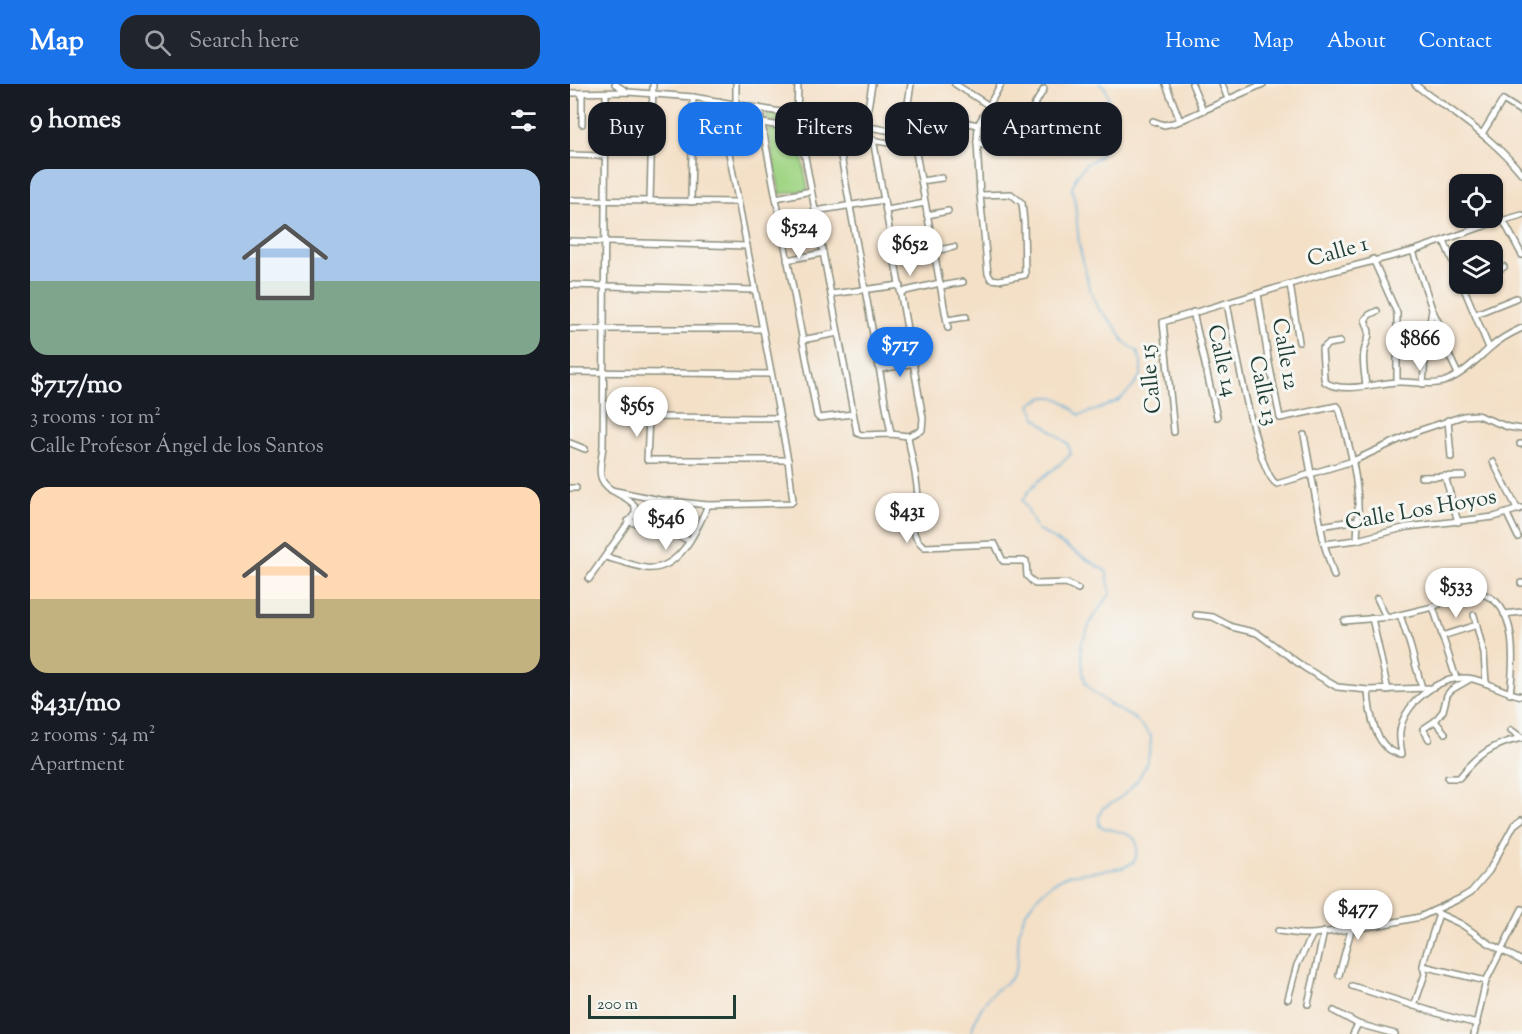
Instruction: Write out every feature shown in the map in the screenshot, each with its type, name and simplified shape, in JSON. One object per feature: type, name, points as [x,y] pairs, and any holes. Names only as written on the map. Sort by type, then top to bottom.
[{"type":"street","points":[[615,84],[628,92]]},
{"type":"street","points":[[650,201],[653,84]]},
{"type":"street","points":[[736,84],[736,102]]},
{"type":"street","points":[[797,102],[798,84]]},
{"type":"street","points":[[869,102],[872,84]]},
{"type":"street","points":[[908,102],[911,84]]},
{"type":"street","points":[[955,84],[983,102]]},
{"type":"street","points":[[990,102],[1001,84]]},
{"type":"street","points":[[1166,84],[1180,121]]},
{"type":"street","points":[[1192,84],[1203,110]]},
{"type":"street","points":[[1222,84],[1228,99]]},
{"type":"street","points":[[1153,121],[1164,125],[1180,121],[1251,86],[1263,84]]},
{"type":"street","points":[[1414,84],[1482,134],[1522,174]]},
{"type":"street","points":[[977,142],[993,148],[1010,143],[1044,89]]},
{"type":"street","points":[[570,93],[652,93],[725,102]]},
{"type":"street","points":[[582,93],[582,124]]},
{"type":"street","points":[[606,93],[606,102]]},
{"type":"street","points":[[691,202],[693,97]]},
{"type":"street","points":[[1482,134],[1503,100],[1522,112]]},
{"type":"street","points":[[610,490],[660,500],[708,505],[791,503],[794,498],[719,101]]},
{"type":"street","points":[[980,195],[1011,194],[1022,203],[1025,275],[999,280],[991,279],[988,274],[980,195],[977,142],[978,125],[981,119]]},
{"type":"street","points":[[969,123],[978,125]]},
{"type":"street","points":[[763,128],[817,416],[819,418],[853,414]]},
{"type":"street","points":[[805,156],[858,435],[908,436],[922,430],[923,418],[915,363],[873,140],[915,147],[948,328]]},
{"type":"street","points":[[570,155],[588,156]]},
{"type":"street","points":[[589,579],[635,513],[633,503],[605,487],[600,477],[603,447],[605,156]]},
{"type":"street","points":[[841,156],[891,434]]},
{"type":"street","points":[[921,181],[942,178]]},
{"type":"street","points":[[776,198],[812,191]]},
{"type":"street","points":[[570,200],[738,202]]},
{"type":"street","points":[[815,211],[884,200]]},
{"type":"street","points":[[886,210],[925,203]]},
{"type":"street","points":[[927,215],[948,211]]},
{"type":"street","name":"Calle 1","points":[[1503,220],[1522,215]]},
{"type":"street","points":[[1503,220],[1522,255]]},
{"type":"street","name":"Calle 1","points":[[1163,322],[1373,259],[1413,251],[1481,228]]},
{"type":"street","points":[[570,241],[747,246]]},
{"type":"street","points":[[1444,241],[1449,253]]},
{"type":"street","points":[[934,251],[954,247]]},
{"type":"street","points":[[1413,251],[1432,309],[1444,334],[1449,355],[1458,374]]},
{"type":"street","points":[[787,260],[823,254]]},
{"type":"street","points":[[1373,259],[1396,313],[1397,382]]},
{"type":"street","points":[[831,294],[963,282]]},
{"type":"street","points":[[1290,284],[1299,342]]},
{"type":"street","points":[[570,285],[755,290]]},
{"type":"street","name":"Calle 12","points":[[1258,294],[1280,418],[1339,406],[1353,461]]},
{"type":"street","points":[[1467,294],[1490,348]]},
{"type":"street","points":[[1476,314],[1516,298]]},
{"type":"street","name":"Calle 13","points":[[1227,303],[1255,437],[1273,483],[1280,484],[1313,475]]},
{"type":"street","points":[[1423,384],[1432,309]]},
{"type":"street","points":[[1366,386],[1364,351],[1370,330],[1365,320],[1377,311]]},
{"type":"street","name":"Calle 14","points":[[1193,312],[1217,417]]},
{"type":"street","points":[[946,320],[966,316]]},
{"type":"street","name":"Calle 15","points":[[1163,322],[1174,432]]},
{"type":"street","points":[[1340,342],[1328,344],[1322,349],[1325,382],[1330,386],[1366,386],[1397,382],[1423,384],[1442,382],[1458,374],[1477,361],[1490,348],[1522,328]]},
{"type":"street","points":[[570,329],[762,329]]},
{"type":"street","points":[[802,340],[838,333]]},
{"type":"street","points":[[881,369],[915,363]]},
{"type":"street","points":[[570,372],[771,374]]},
{"type":"street","points":[[1313,475],[1353,461],[1408,435],[1469,415],[1477,415],[1508,427],[1522,429]]},
{"type":"street","points":[[779,418],[649,417],[647,460],[788,460]]},
{"type":"street","points":[[1448,420],[1451,457]]},
{"type":"street","points":[[1304,435],[1324,544],[1334,576]]},
{"type":"street","points":[[908,436],[918,494],[919,510],[914,520],[914,532],[920,543],[925,547],[995,544],[1003,561],[1026,561],[1027,576],[1035,584],[1059,582],[1078,589]]},
{"type":"street","points":[[570,443],[585,449]]},
{"type":"street","points":[[1353,461],[1358,520],[1357,540]]},
{"type":"street","points":[[1493,462],[1520,509]]},
{"type":"street","points":[[1445,476],[1458,522]]},
{"type":"street","points":[[1421,477],[1463,476]]},
{"type":"street","points":[[605,557],[647,568],[672,562],[689,540],[708,505]]},
{"type":"street","name":"Calle Los Hoyos","points":[[1324,544],[1357,540],[1407,527],[1507,514],[1520,509]]},
{"type":"street","points":[[1507,514],[1518,537]]},
{"type":"street","points":[[1321,526],[1358,520]]},
{"type":"street","points":[[628,521],[689,540]]},
{"type":"street","points":[[1344,621],[1400,615],[1432,608],[1463,594],[1476,594],[1495,601],[1509,625],[1513,652],[1510,694]]},
{"type":"street","points":[[1377,598],[1386,617]]},
{"type":"street","points":[[1432,608],[1456,678]]},
{"type":"street","points":[[1504,614],[1522,612]]},
{"type":"street","points":[[1196,615],[1214,617],[1232,627],[1257,633],[1305,668],[1337,687],[1368,690],[1429,688],[1456,678],[1472,679],[1510,694],[1522,696]]},
{"type":"street","points":[[1400,615],[1422,688]]},
{"type":"street","points":[[1474,615],[1484,654],[1486,683]]},
{"type":"street","points":[[1372,618],[1388,690]]},
{"type":"street","points":[[1442,636],[1477,625]]},
{"type":"street","points":[[1429,739],[1423,729],[1435,721],[1443,711],[1447,694],[1450,690],[1472,679]]},
{"type":"street","points":[[1368,690],[1372,722],[1377,734],[1386,746],[1396,754],[1402,754],[1400,731],[1405,717],[1429,688]]},
{"type":"street","points":[[1435,721],[1444,732]]},
{"type":"street","points":[[1511,730],[1522,738]]},
{"type":"street","points":[[1448,778],[1459,778],[1478,756],[1505,743],[1522,738]]},
{"type":"street","points":[[1278,931],[1313,934],[1351,930],[1414,919],[1433,911],[1461,898],[1479,883],[1501,852],[1514,825],[1522,819]]},
{"type":"street","points":[[1474,1034],[1486,981],[1522,909]]},
{"type":"street","points":[[1433,911],[1461,924],[1522,961]]},
{"type":"street","points":[[1414,1006],[1425,974],[1423,966],[1439,914]]},
{"type":"street","points":[[1339,975],[1351,930]]},
{"type":"street","points":[[1308,1004],[1324,932]]},
{"type":"street","points":[[1288,999],[1297,965],[1313,934]]},
{"type":"street","points":[[1423,966],[1486,981]]},
{"type":"street","points":[[1352,986],[1477,1024]]},
{"type":"street","points":[[1334,1011],[1358,1024],[1395,1034]]},
{"type":"street","points":[[1353,1034],[1358,1024]]},
{"type":"green space","points":[[766,113],[775,114],[775,122],[768,121]]},
{"type":"green space","points":[[768,129],[775,130],[775,156],[802,156],[808,190],[780,194]]},
{"type":"waterway","points":[[971,1034],[974,1022],[984,1005],[1014,973],[1021,923],[1036,898],[1059,879],[1068,875],[1123,868],[1134,862],[1137,852],[1137,844],[1129,835],[1099,826],[1099,816],[1103,808],[1123,795],[1138,779],[1148,759],[1151,736],[1135,719],[1112,706],[1086,684],[1081,644],[1093,617],[1111,593],[1106,571],[1037,529],[1023,500],[1033,486],[1071,454],[1068,444],[1037,419],[1030,405],[1044,397],[1056,398],[1079,415],[1119,400],[1133,387],[1141,375],[1141,362],[1137,351],[1124,342],[1116,327],[1097,307],[1089,286],[1079,244],[1072,188],[1077,175],[1086,164],[1099,157],[1106,146],[1104,124],[1110,112],[1108,96],[1104,86],[1099,84]]}]
